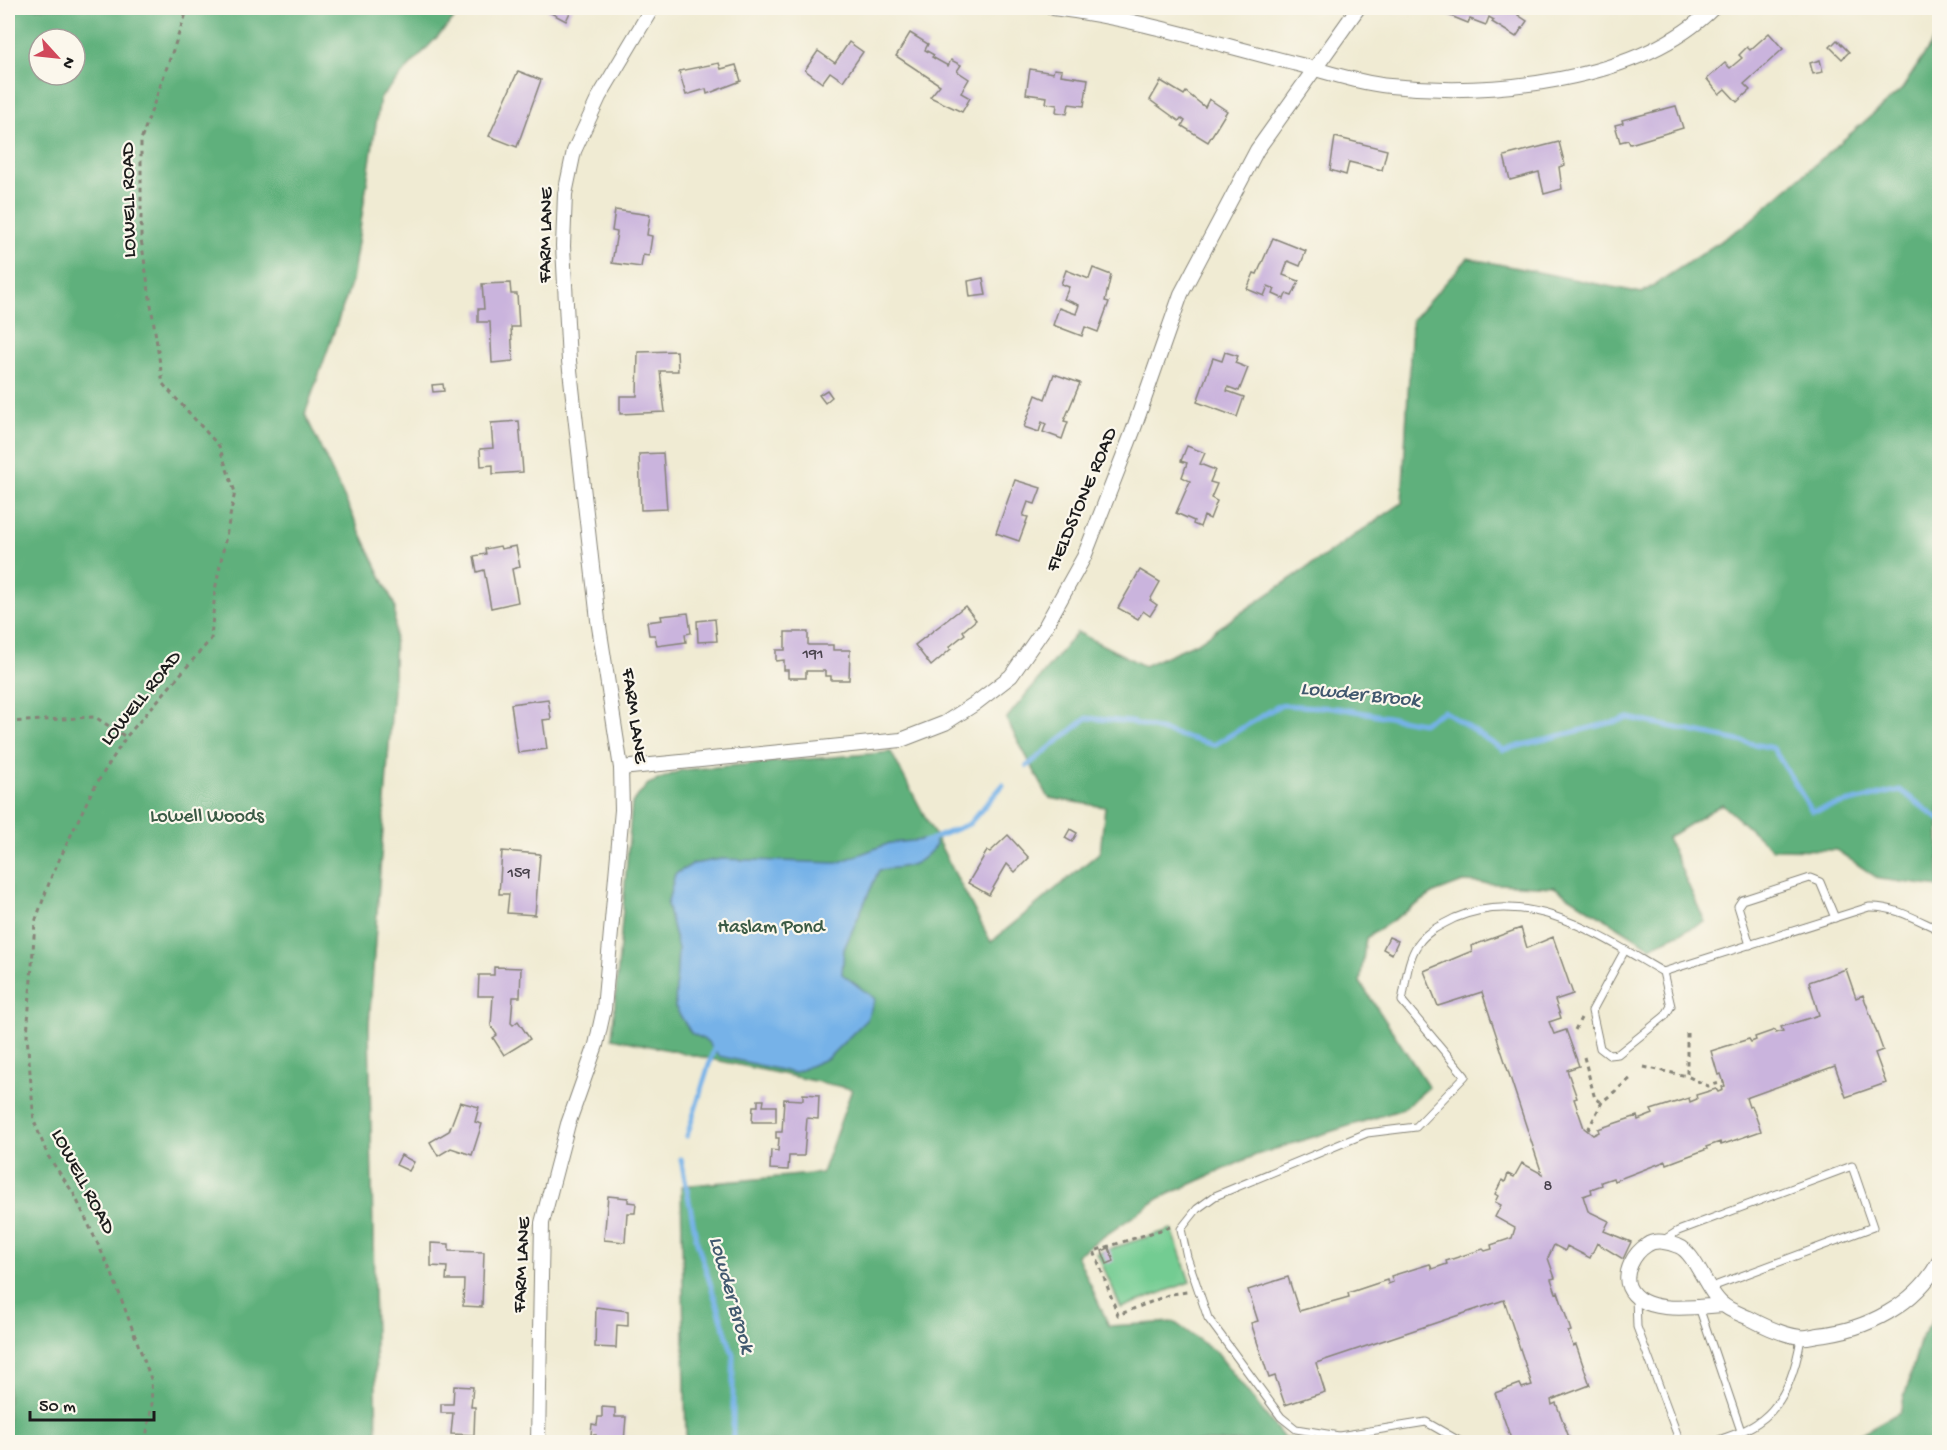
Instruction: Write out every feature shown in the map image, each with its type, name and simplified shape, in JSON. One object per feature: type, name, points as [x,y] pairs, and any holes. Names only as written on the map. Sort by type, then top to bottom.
[{"type":"street","name":"FARM LANE","points":[[538,1443],[542,1223],[565,1134],[596,1045],[604,1009],[621,821],[621,768],[597,613],[569,362],[563,246],[565,194],[574,151],[599,97],[652,8]]},
{"type":"street","points":[[1053,8],[1134,23],[1389,86],[1531,85],[1593,73],[1639,55],[1678,34],[1713,8]]},
{"type":"street","name":"FIELDSTONE ROAD","points":[[621,768],[901,740],[945,723],[976,704],[1011,676],[1045,627],[1084,557],[1133,431],[1180,294],[1257,150],[1358,8]]},
{"type":"street","points":[[1722,1305],[1671,1308],[1648,1304],[1636,1297],[1629,1287],[1626,1274],[1635,1258],[1648,1244],[1662,1242],[1681,1247],[1722,1305],[1764,1326],[1801,1338],[1837,1334],[1878,1320],[1912,1296],[1940,1260]]},
{"type":"lane","points":[[1750,945],[1738,906],[1742,900],[1810,878],[1820,882],[1835,918]]},
{"type":"lane","points":[[1663,972],[1869,907],[1882,907],[1906,914],[1940,930]]},
{"type":"lane","points":[[1461,1443],[1426,1422],[1339,1436],[1296,1429],[1281,1417],[1208,1318],[1187,1257],[1181,1229],[1197,1209],[1215,1196],[1367,1133],[1416,1127],[1465,1076],[1402,1001],[1414,952],[1426,934],[1440,925],[1472,911],[1532,909],[1582,926],[1625,950],[1663,972],[1671,1006],[1665,1016],[1618,1054],[1609,1055],[1600,1048],[1592,1011],[1625,950]]},
{"type":"lane","points":[[1662,1242],[1678,1231],[1852,1166],[1873,1227],[1709,1288]]},
{"type":"lane","points":[[1636,1297],[1637,1327],[1680,1443]]},
{"type":"lane","points":[[1699,1307],[1741,1431]]},
{"type":"lane","points":[[1714,1443],[1757,1424],[1781,1401],[1799,1352],[1801,1338]]},
{"type":"path","name":"LOWELL ROAD","points":[[145,1443],[152,1406],[151,1379],[112,1274],[74,1194],[48,1156],[34,1121],[27,1036],[35,922],[66,840],[92,791],[126,737],[211,639],[215,591],[235,492],[219,446],[163,384],[141,239],[141,140],[188,8]]},
{"type":"path","points":[[8,722],[95,717],[126,737]]},
{"type":"path","points":[[1687,1033],[1687,1076]]},
{"type":"path","points":[[1584,1057],[1595,1099],[1602,1102]]},
{"type":"path","points":[[1644,1067],[1687,1076],[1708,1086],[1724,1082]]},
{"type":"path","points":[[1588,1130],[1602,1102],[1631,1078]]},
{"type":"path","points":[[1181,1229],[1171,1227],[1094,1251],[1118,1315],[1171,1294],[1199,1291]]},
{"type":"green space","name":"Lowell Woods","points":[[8,8],[437,8],[454,19],[380,98],[352,281],[305,414],[395,606],[394,675],[369,1025],[377,1442],[8,1442]]},
{"type":"green space","name":"Haslam Pond","points":[[1939,32],[1939,887],[1879,879],[1836,850],[1772,849],[1722,804],[1667,838],[1705,922],[1650,947],[1554,887],[1463,882],[1434,893],[1366,938],[1360,982],[1429,1087],[1403,1109],[1256,1155],[1160,1198],[1077,1255],[1109,1326],[1174,1322],[1217,1353],[1283,1437],[1320,1442],[686,1442],[681,1186],[822,1173],[852,1089],[612,1038],[632,803],[648,784],[682,770],[891,752],[991,942],[1100,852],[1105,807],[1049,798],[1006,719],[1077,632],[1144,666],[1198,642],[1402,503],[1412,320],[1468,258],[1642,293],[1745,225],[1902,89]]},
{"type":"green space","points":[[1172,1229],[1190,1282],[1121,1308],[1097,1253]]},
{"type":"green space","points":[[1939,1311],[1939,1442],[1845,1442],[1900,1412],[1921,1338]]},
{"type":"water","points":[[934,839],[936,845],[917,862],[904,867],[879,870],[844,949],[842,974],[875,999],[867,1019],[828,1058],[794,1073],[719,1056],[707,1041],[691,1033],[675,1007],[678,949],[667,905],[675,874],[693,864],[721,859],[837,863],[890,843]]},
{"type":"building","points":[[549,8],[572,8],[566,21],[547,11]]},
{"type":"building","points":[[1431,8],[1523,8],[1518,15],[1527,21],[1516,37],[1492,22],[1494,20],[1489,17],[1486,25],[1470,19],[1468,23]]},
{"type":"building","points":[[910,33],[928,44],[925,50],[934,55],[932,57],[948,66],[951,60],[961,65],[957,71],[969,79],[961,93],[970,98],[962,112],[930,97],[940,85],[896,56]]},
{"type":"building","points":[[1769,33],[1783,49],[1744,84],[1750,90],[1737,102],[1725,89],[1719,94],[1707,79],[1725,63],[1730,68],[1742,58],[1739,55],[1747,47],[1750,50]]},
{"type":"building","points":[[1837,40],[1849,52],[1842,59],[1830,47]]},
{"type":"building","points":[[849,42],[863,52],[843,81],[830,72],[822,83],[805,70],[818,51],[835,63]]},
{"type":"building","points":[[1820,60],[1823,72],[1813,74],[1810,63]]},
{"type":"building","points":[[719,63],[721,69],[736,65],[741,81],[707,94],[706,89],[686,95],[679,71]]},
{"type":"building","points":[[1030,69],[1053,73],[1054,69],[1062,70],[1061,75],[1088,79],[1084,106],[1069,104],[1067,114],[1056,112],[1057,105],[1046,103],[1047,97],[1026,94]]},
{"type":"building","points":[[518,71],[541,80],[517,147],[489,136]]},
{"type":"building","points":[[1161,81],[1184,95],[1186,92],[1205,107],[1209,99],[1227,111],[1208,142],[1182,126],[1185,121],[1181,118],[1179,121],[1150,100]]},
{"type":"building","points":[[1676,106],[1683,128],[1630,144],[1628,140],[1620,142],[1615,125],[1623,123],[1622,120]]},
{"type":"building","points":[[1335,137],[1387,150],[1382,170],[1349,162],[1346,175],[1330,170]]},
{"type":"building","points":[[1559,142],[1565,165],[1559,167],[1562,189],[1544,194],[1539,172],[1510,180],[1504,156]]},
{"type":"building","points":[[615,210],[650,215],[647,235],[652,236],[649,256],[643,255],[641,267],[612,263],[617,232],[612,231]]},
{"type":"building","points":[[1273,238],[1306,251],[1300,266],[1288,261],[1283,275],[1299,281],[1292,296],[1286,294],[1284,299],[1273,294],[1275,289],[1268,286],[1264,296],[1247,289],[1254,273],[1257,274]]},
{"type":"building","points":[[1093,268],[1111,275],[1105,301],[1109,302],[1098,332],[1085,327],[1082,336],[1053,325],[1059,308],[1076,314],[1079,305],[1064,299],[1069,287],[1061,284],[1066,270],[1089,279]]},
{"type":"building","points":[[983,278],[986,295],[970,297],[968,281]]},
{"type":"building","points":[[510,283],[511,294],[517,294],[519,327],[511,327],[513,361],[492,363],[490,322],[478,322],[478,309],[484,309],[482,284]]},
{"type":"building","points":[[677,351],[678,371],[660,371],[665,412],[620,414],[620,396],[637,396],[638,352]]},
{"type":"building","points":[[1225,352],[1238,356],[1235,363],[1248,368],[1239,391],[1228,387],[1227,391],[1244,397],[1237,417],[1197,402],[1213,358],[1222,361]]},
{"type":"building","points":[[1054,374],[1080,383],[1064,421],[1068,422],[1062,439],[1043,432],[1046,424],[1042,422],[1039,432],[1024,427],[1036,395],[1045,399]]},
{"type":"building","points":[[443,384],[444,391],[433,392],[432,385]]},
{"type":"building","points":[[827,390],[832,397],[825,403],[819,395]]},
{"type":"building","points":[[519,421],[523,472],[493,474],[493,465],[481,466],[480,449],[493,448],[491,423]]},
{"type":"building","points":[[1187,446],[1205,453],[1200,464],[1215,470],[1210,482],[1217,484],[1211,498],[1217,501],[1210,519],[1204,516],[1200,527],[1193,524],[1194,521],[1176,513],[1190,481],[1182,477],[1187,463],[1181,461]]},
{"type":"building","points":[[663,453],[667,509],[641,510],[639,454]]},
{"type":"building","points":[[1015,480],[1041,488],[1035,504],[1028,502],[1023,516],[1028,517],[1019,541],[996,533]]},
{"type":"building","points":[[500,546],[501,549],[516,546],[520,567],[512,569],[518,602],[491,608],[484,570],[477,572],[474,556],[486,554],[485,549]]},
{"type":"building","points":[[1140,570],[1160,582],[1150,600],[1157,605],[1150,616],[1143,611],[1138,619],[1118,608]]},
{"type":"building","points":[[965,606],[976,620],[963,631],[965,634],[949,647],[951,649],[931,666],[915,645]]},
{"type":"building","points":[[688,613],[691,633],[685,634],[686,642],[657,646],[655,635],[649,635],[647,622],[662,620],[661,616]]},
{"type":"building","points":[[715,619],[717,641],[698,642],[697,621]]},
{"type":"building","points":[[785,632],[808,632],[808,645],[833,645],[833,650],[850,650],[849,680],[831,680],[831,676],[825,676],[825,671],[806,671],[806,678],[788,678],[788,670],[784,670],[784,660],[776,661],[776,650],[785,650]]},
{"type":"building","points":[[548,699],[551,719],[543,720],[547,749],[518,753],[511,704]]},
{"type":"building","points":[[1070,829],[1077,833],[1072,842],[1065,838]]},
{"type":"building","points":[[1008,835],[1029,858],[1015,872],[1007,864],[989,895],[968,883],[987,851],[990,852]]},
{"type":"building","points":[[502,851],[540,854],[535,915],[507,913],[509,894],[499,894]]},
{"type":"building","points":[[1521,928],[1527,948],[1553,937],[1573,994],[1555,1000],[1561,1018],[1549,1022],[1554,1034],[1566,1030],[1579,1066],[1567,1070],[1577,1098],[1574,1099],[1584,1128],[1593,1135],[1599,1132],[1598,1129],[1637,1116],[1638,1120],[1653,1114],[1651,1110],[1689,1098],[1690,1102],[1697,1099],[1696,1095],[1716,1089],[1718,1092],[1723,1090],[1722,1087],[1725,1086],[1721,1074],[1718,1075],[1711,1051],[1749,1039],[1751,1042],[1756,1040],[1755,1037],[1775,1030],[1776,1033],[1783,1031],[1781,1027],[1819,1015],[1809,982],[1846,969],[1856,998],[1863,995],[1883,1050],[1875,1053],[1886,1083],[1846,1097],[1835,1066],[1746,1098],[1749,1107],[1752,1106],[1761,1131],[1721,1145],[1720,1142],[1667,1164],[1666,1161],[1614,1181],[1613,1178],[1601,1182],[1602,1185],[1591,1189],[1592,1193],[1583,1196],[1588,1211],[1609,1221],[1604,1231],[1631,1242],[1623,1259],[1597,1243],[1590,1258],[1567,1246],[1565,1251],[1554,1245],[1548,1258],[1555,1278],[1551,1279],[1556,1293],[1558,1292],[1571,1331],[1568,1332],[1573,1346],[1576,1345],[1590,1385],[1551,1400],[1552,1405],[1556,1403],[1570,1440],[1566,1442],[1512,1442],[1495,1393],[1520,1384],[1522,1388],[1532,1385],[1504,1300],[1316,1363],[1325,1392],[1285,1405],[1275,1376],[1269,1378],[1251,1323],[1258,1321],[1248,1290],[1288,1277],[1299,1311],[1349,1297],[1348,1293],[1387,1280],[1388,1284],[1393,1282],[1391,1276],[1430,1264],[1432,1269],[1447,1264],[1446,1261],[1483,1249],[1485,1251],[1492,1249],[1491,1245],[1512,1238],[1515,1228],[1495,1217],[1501,1205],[1495,1202],[1498,1196],[1495,1194],[1502,1180],[1505,1182],[1508,1174],[1514,1177],[1522,1163],[1542,1174],[1482,992],[1438,1006],[1424,971],[1472,951],[1471,946]]},
{"type":"building","points":[[1389,937],[1398,941],[1392,954],[1383,949]]},
{"type":"building","points":[[494,967],[521,968],[520,997],[513,997],[511,1023],[513,1025],[518,1021],[530,1039],[504,1055],[493,1038],[497,1035],[491,1026],[493,996],[478,996],[479,975],[494,975]]},
{"type":"building","points":[[803,1094],[819,1095],[818,1119],[807,1118],[804,1156],[789,1156],[788,1170],[770,1169],[771,1150],[778,1151],[779,1138],[776,1138],[776,1132],[782,1132],[784,1099],[803,1100]]},
{"type":"building","points":[[758,1100],[764,1100],[763,1106],[776,1106],[776,1122],[752,1122],[753,1106],[758,1106]]},
{"type":"building","points":[[460,1102],[479,1107],[475,1122],[482,1124],[472,1155],[451,1148],[438,1156],[430,1142],[449,1131]]},
{"type":"building","points":[[401,1155],[414,1162],[409,1171],[396,1165]]},
{"type":"building","points":[[608,1196],[628,1198],[628,1202],[636,1203],[635,1213],[627,1213],[625,1242],[604,1240]]},
{"type":"building","points":[[431,1243],[449,1244],[449,1251],[484,1252],[482,1307],[463,1306],[464,1280],[446,1280],[447,1267],[431,1266]]},
{"type":"building","points":[[1109,1248],[1114,1261],[1107,1264],[1102,1251]]},
{"type":"building","points":[[596,1307],[628,1311],[628,1326],[617,1325],[616,1348],[595,1347]]},
{"type":"building","points":[[454,1386],[473,1387],[471,1407],[475,1407],[474,1435],[451,1434],[453,1413],[441,1413],[441,1404],[453,1404]]},
{"type":"building","points":[[602,1407],[615,1408],[615,1417],[626,1417],[624,1442],[595,1442],[596,1435],[591,1435],[592,1424],[597,1425],[598,1417],[602,1417]]},
{"type":"waterway","name":"Lowder Brook","points":[[1027,766],[1087,718],[1131,722],[1214,745],[1280,705],[1337,708],[1422,723],[1444,711],[1503,750],[1629,718],[1773,748],[1812,811],[1900,790],[1940,820]]},
{"type":"waterway","name":"Lowder Brook","points":[[924,842],[969,824],[1003,785]]},
{"type":"waterway","name":"Lowder Brook","points":[[687,1136],[715,1045]]},
{"type":"waterway","name":"Lowder Brook","points":[[681,1159],[697,1242],[733,1355],[733,1442]]}]
